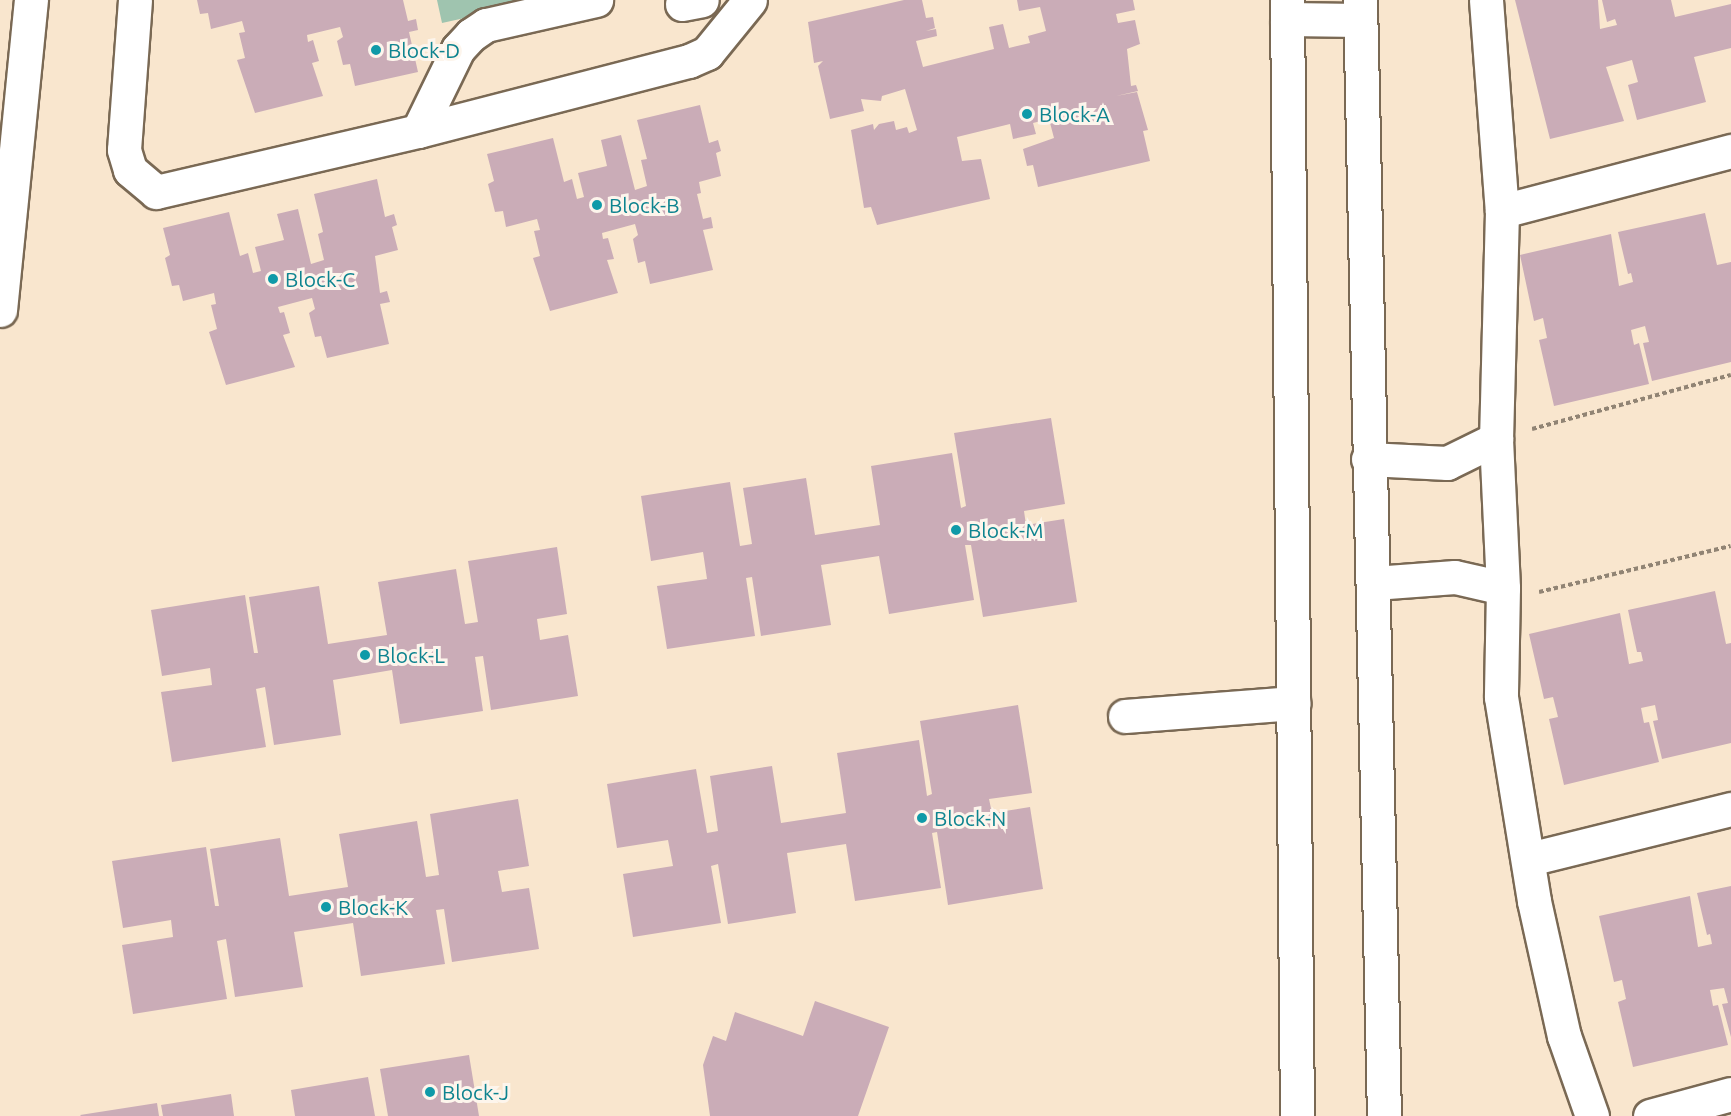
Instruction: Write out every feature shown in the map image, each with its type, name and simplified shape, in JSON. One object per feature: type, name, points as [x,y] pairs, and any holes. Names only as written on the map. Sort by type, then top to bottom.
[{"type":"street","points":[[0,310],[5,214],[32,0]]},
{"type":"street","points":[[135,0],[123,150],[130,170],[156,192],[418,131],[689,61],[707,53],[750,0]]},
{"type":"street","points":[[418,131],[458,48],[471,35],[486,25],[596,0]]},
{"type":"street","points":[[1486,0],[1502,211],[1497,439],[1503,588],[1501,697],[1534,901],[1564,1036],[1592,1116]]},
{"type":"street","points":[[1298,1116],[1287,10],[1360,10],[1384,1116]]},
{"type":"street","points":[[1502,211],[1731,151]]},
{"type":"street","points":[[1368,459],[1447,463],[1497,439]]},
{"type":"street","points":[[1374,583],[1455,577],[1503,588]]},
{"type":"street","points":[[1125,716],[1294,703]]},
{"type":"street","points":[[1529,859],[1731,809]]},
{"type":"street","points":[[1650,1116],[1731,1094]]},
{"type":"path","points":[[1497,439],[1731,375]]},
{"type":"path","points":[[1538,593],[1731,546]]},
{"type":"green space","points":[[437,0],[546,0],[442,23]]},
{"type":"building","name":"Block-D","points":[[197,0],[403,0],[408,21],[416,19],[418,30],[409,32],[418,72],[355,86],[350,64],[343,65],[337,41],[343,37],[340,27],[307,35],[308,42],[313,40],[319,61],[312,63],[323,96],[255,113],[237,60],[245,58],[239,33],[245,32],[242,21],[211,29],[208,13],[200,14]]},
{"type":"building","name":"Block-A","points":[[904,0],[922,0],[926,18],[933,17],[935,28],[926,31],[936,29],[937,36],[916,41],[923,67],[994,49],[989,27],[1003,24],[1009,48],[1030,43],[1028,36],[1046,31],[1040,7],[1019,11],[1017,0],[1133,0],[1135,10],[1116,14],[1118,23],[1135,20],[1140,44],[1127,49],[1131,86],[1136,85],[1138,91],[1116,96],[1137,92],[1148,130],[1143,131],[1150,161],[1038,187],[1033,165],[1027,166],[1023,149],[1054,138],[1049,119],[1033,123],[1036,134],[1013,139],[1010,124],[957,137],[962,161],[981,159],[990,199],[877,225],[871,207],[864,208],[851,130],[873,124],[874,130],[879,124],[894,121],[896,130],[907,127],[909,133],[917,130],[905,89],[882,96],[881,101],[861,99],[864,111],[830,119],[818,66],[823,61],[814,63],[808,22]]},
{"type":"building","points":[[1515,0],[1598,0],[1600,29],[1617,25],[1615,19],[1607,22],[1602,0],[1671,0],[1675,17],[1731,4],[1731,48],[1694,57],[1706,102],[1637,120],[1628,85],[1638,82],[1632,60],[1606,67],[1624,121],[1550,139]]},
{"type":"building","name":"Block-B","points":[[700,105],[709,143],[718,140],[721,151],[716,153],[721,176],[699,182],[701,193],[697,194],[703,219],[711,217],[713,228],[703,230],[713,270],[650,284],[645,261],[638,263],[633,239],[638,235],[635,224],[602,233],[603,239],[608,238],[614,259],[607,260],[618,293],[550,311],[533,258],[540,256],[534,231],[540,230],[537,219],[506,227],[503,211],[495,212],[488,184],[494,181],[487,154],[553,138],[564,182],[572,179],[577,199],[584,197],[578,173],[607,166],[601,140],[621,135],[635,190],[647,186],[641,160],[647,159],[637,120]]},
{"type":"building","name":"Block-C","points":[[377,179],[385,217],[394,214],[397,225],[392,227],[398,250],[375,256],[380,293],[387,291],[390,302],[380,304],[389,344],[327,358],[321,336],[315,337],[309,313],[315,309],[312,298],[278,307],[280,313],[284,312],[290,333],[283,335],[295,367],[226,385],[209,332],[217,329],[211,305],[216,304],[214,293],[183,301],[179,285],[172,286],[165,258],[170,255],[163,228],[229,212],[240,256],[248,253],[253,273],[261,271],[255,247],[284,240],[277,214],[298,209],[311,264],[324,260],[318,234],[323,232],[314,194]]},
{"type":"building","points":[[1705,213],[1717,265],[1731,262],[1731,362],[1652,381],[1643,343],[1649,342],[1645,326],[1631,330],[1634,345],[1639,343],[1649,384],[1554,406],[1539,340],[1547,338],[1543,318],[1534,321],[1520,255],[1611,234],[1619,286],[1633,282],[1631,273],[1628,274],[1618,232]]},
{"type":"building","name":"Block-M","points":[[1051,418],[1065,504],[1024,511],[1026,525],[1064,519],[1077,602],[983,617],[971,545],[965,545],[974,600],[889,614],[879,556],[821,565],[831,625],[761,636],[752,577],[746,578],[755,636],[667,649],[657,586],[707,579],[703,552],[651,561],[641,496],[730,482],[740,546],[752,544],[743,488],[806,478],[815,535],[880,525],[871,466],[952,453],[961,508],[966,506],[954,433]]},
{"type":"building","name":"Block-L","points":[[557,547],[567,614],[537,619],[540,640],[568,635],[578,696],[491,710],[483,656],[475,657],[483,711],[400,724],[392,670],[333,680],[341,735],[274,745],[265,687],[256,689],[266,747],[172,762],[161,692],[212,685],[210,668],[162,676],[151,610],[245,595],[254,653],[258,653],[249,597],[319,586],[328,644],[387,635],[378,582],[456,569],[465,624],[478,622],[468,561]]},
{"type":"building","points":[[1715,591],[1726,644],[1731,643],[1731,743],[1662,759],[1653,721],[1658,720],[1655,705],[1641,708],[1644,723],[1649,722],[1659,762],[1564,785],[1549,719],[1558,717],[1553,697],[1544,699],[1529,634],[1620,613],[1629,664],[1643,661],[1641,652],[1637,652],[1628,610]]},
{"type":"building","name":"Block-N","points":[[1018,705],[1032,793],[989,799],[992,813],[1030,807],[1043,889],[948,905],[937,832],[932,833],[941,888],[855,901],[846,844],[787,853],[796,913],[728,924],[718,864],[711,866],[721,923],[633,937],[623,874],[673,866],[668,840],[617,848],[607,784],[696,769],[707,833],[718,831],[710,776],[772,766],[781,823],[846,813],[837,753],[919,740],[927,796],[932,794],[920,721]]},
{"type":"building","name":"Block-K","points":[[518,799],[529,866],[498,871],[502,892],[529,888],[539,949],[452,962],[444,909],[436,910],[445,964],[361,976],[353,923],[294,932],[303,987],[235,997],[226,939],[217,941],[227,999],[133,1014],[122,945],[173,937],[171,920],[123,928],[112,861],[206,847],[215,906],[219,906],[210,849],[280,838],[289,896],[348,887],[339,834],[417,821],[426,877],[439,875],[430,814]]},
{"type":"building","points":[[1731,886],[1731,1037],[1722,1004],[1728,1003],[1724,988],[1710,990],[1713,1006],[1718,1005],[1728,1045],[1633,1067],[1618,1002],[1626,999],[1622,980],[1614,982],[1599,916],[1690,896],[1698,947],[1712,944],[1710,934],[1707,935],[1697,893]]},
{"type":"building","points":[[815,1001],[889,1027],[858,1116],[710,1116],[703,1065],[713,1036],[726,1041],[735,1012],[803,1036]]},
{"type":"building","name":"Block-J","points":[[469,1055],[479,1116],[388,1116],[380,1069]]},
{"type":"building","points":[[368,1077],[375,1116],[295,1116],[291,1090]]},
{"type":"building","points":[[231,1094],[234,1116],[163,1116],[161,1105]]},
{"type":"building","points":[[157,1103],[159,1116],[80,1115]]},
{"type":"place","name":"Block-D","points":[[376,50]]},
{"type":"place","name":"Block-A","points":[[1027,114]]},
{"type":"place","name":"Block-B","points":[[597,205]]},
{"type":"place","name":"Block-C","points":[[273,279]]},
{"type":"place","name":"Block-M","points":[[956,530]]},
{"type":"place","name":"Block-L","points":[[365,655]]},
{"type":"place","name":"Block-N","points":[[922,818]]},
{"type":"place","name":"Block-K","points":[[326,907]]},
{"type":"place","name":"Block-J","points":[[430,1092]]}]
